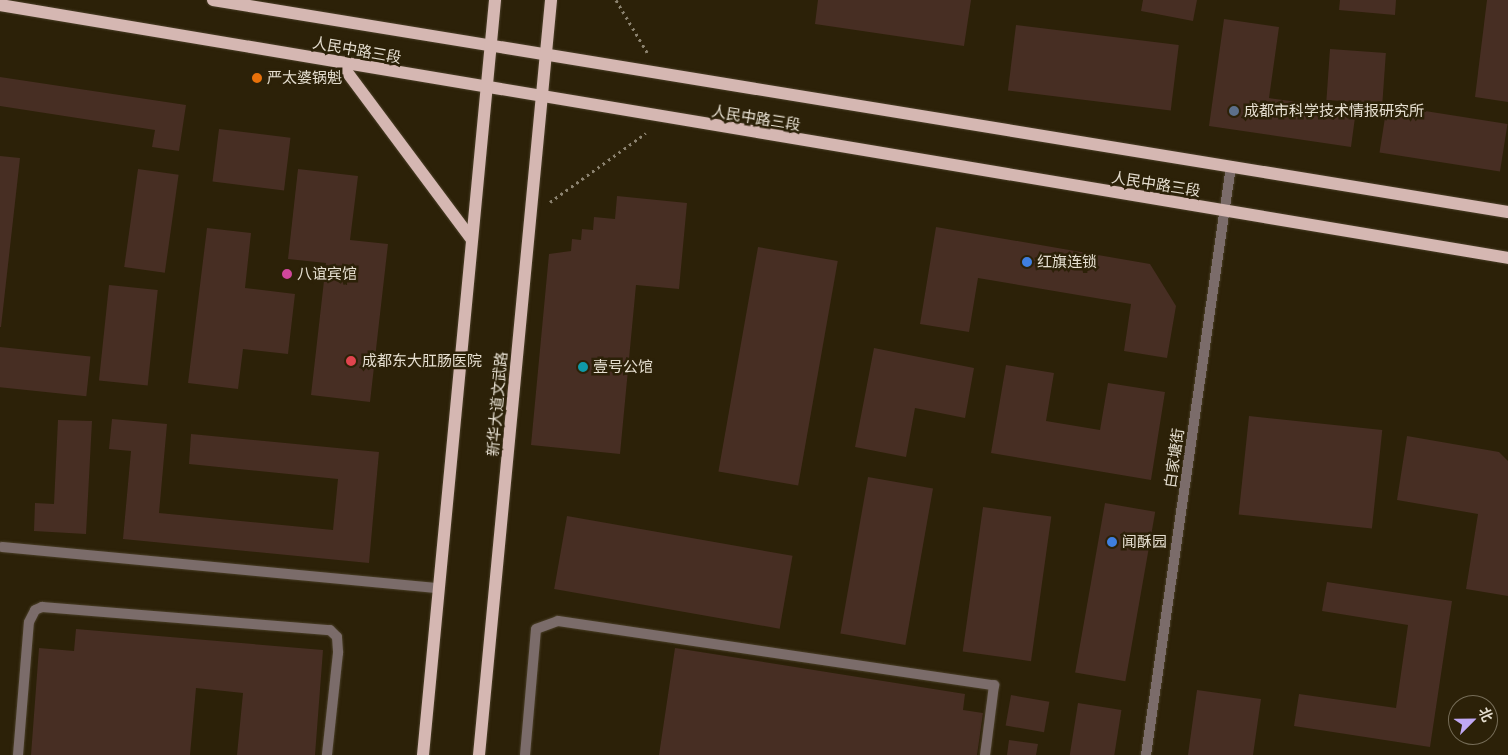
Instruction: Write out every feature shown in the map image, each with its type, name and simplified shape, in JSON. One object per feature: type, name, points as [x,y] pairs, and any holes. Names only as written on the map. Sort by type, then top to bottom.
[{"type":"main road","name":"人民中路三段","points":[[213,0],[491,48],[659,72],[1508,212]]},
{"type":"main road","points":[[423,755],[495,0]]},
{"type":"main road","name":"新华大道文武路","points":[[480,755],[552,0]]},
{"type":"main road","name":"人民中路三段","points":[[0,5],[665,120],[1508,258]]},
{"type":"main road","points":[[341,64],[472,240]]},
{"type":"street","name":"白家塘街","points":[[1146,755],[1231,166]]},
{"type":"street","points":[[2,547],[439,588]]},
{"type":"street","points":[[18,755],[29,622],[35,610],[42,607],[330,630],[337,637],[338,653],[327,755]]},
{"type":"street","points":[[525,755],[536,629],[558,621],[994,684],[985,755]]},
{"type":"path","points":[[616,0],[659,72]]},
{"type":"path","points":[[531,216],[665,120]]},
{"type":"building","points":[[818,0],[971,0],[964,46],[815,24]]},
{"type":"building","points":[[1143,0],[1197,0],[1193,21],[1141,11]]},
{"type":"building","points":[[1340,0],[1396,0],[1395,15],[1339,10]]},
{"type":"building","points":[[1487,0],[1508,0],[1508,102],[1475,97]]},
{"type":"building","points":[[1224,19],[1279,27],[1269,98],[1356,110],[1351,147],[1209,126]]},
{"type":"building","points":[[1016,25],[1179,45],[1171,110],[1008,91]]},
{"type":"building","points":[[1330,49],[1386,53],[1382,104],[1326,100]]},
{"type":"building","points":[[0,77],[186,105],[179,151],[152,147],[155,130],[0,106]]},
{"type":"building","points":[[1387,105],[1507,124],[1500,171],[1379,152]]},
{"type":"building","points":[[219,129],[290,138],[284,190],[213,182]]},
{"type":"building","points":[[0,156],[20,158],[1,327],[0,327]]},
{"type":"building","points":[[138,169],[179,175],[165,273],[124,267]]},
{"type":"building","name":"成都东大肛肠医院","points":[[298,169],[358,176],[350,240],[388,244],[370,402],[311,395],[326,263],[288,259]]},
{"type":"building","name":"壹号公馆","points":[[617,196],[687,203],[679,289],[636,285],[620,454],[531,445],[549,254],[571,251],[572,239],[581,240],[582,229],[593,230],[594,217],[615,219]]},
{"type":"building","points":[[936,227],[1150,264],[1176,306],[1167,358],[1124,351],[1131,304],[978,278],[969,332],[920,324]]},
{"type":"building","points":[[207,228],[251,233],[245,288],[295,294],[288,354],[243,349],[238,389],[188,383]]},
{"type":"building","points":[[758,247],[838,261],[798,486],[718,472]]},
{"type":"building","points":[[109,285],[158,290],[148,386],[99,380]]},
{"type":"building","points":[[0,347],[91,357],[86,396],[0,387]]},
{"type":"building","points":[[874,348],[974,368],[965,418],[915,408],[906,457],[855,447]]},
{"type":"building","points":[[1006,365],[1054,373],[1046,421],[1100,430],[1108,383],[1165,392],[1151,480],[991,453]]},
{"type":"building","points":[[1249,416],[1382,430],[1372,528],[1239,514]]},
{"type":"building","points":[[112,419],[167,424],[159,513],[333,530],[338,479],[189,464],[191,434],[379,452],[369,563],[123,539],[131,451],[109,449]]},
{"type":"building","points":[[58,420],[92,421],[86,534],[34,531],[35,503],[54,504]]},
{"type":"building","points":[[1407,436],[1499,452],[1508,461],[1508,596],[1466,589],[1478,514],[1397,500]]},
{"type":"building","points":[[868,477],[933,488],[905,645],[840,634]]},
{"type":"building","points":[[1105,503],[1155,512],[1125,681],[1075,672]]},
{"type":"building","points":[[983,507],[1051,517],[1031,661],[963,652]]},
{"type":"building","points":[[567,516],[793,556],[780,629],[554,589]]},
{"type":"building","points":[[1327,582],[1452,601],[1430,747],[1294,726],[1299,694],[1396,708],[1408,625],[1322,611]]},
{"type":"building","points":[[76,629],[323,650],[315,755],[237,755],[243,693],[196,688],[190,755],[31,755],[39,648],[74,651]]},
{"type":"building","points":[[675,648],[965,694],[963,710],[983,713],[977,755],[659,755]]},
{"type":"building","points":[[1197,690],[1261,699],[1253,755],[1188,755]]},
{"type":"building","points":[[1011,695],[1049,702],[1044,732],[1006,726]]},
{"type":"building","points":[[1078,703],[1121,710],[1114,755],[1070,755]]},
{"type":"building","points":[[1009,740],[1038,744],[1036,755],[1007,755]]},
{"type":"place","name":"严太婆锅魁","points":[[257,78]]},
{"type":"place","name":"成都市科学技术情报研究所","points":[[1234,111]]},
{"type":"place","name":"红旗连锁","points":[[1027,262]]},
{"type":"place","name":"八谊宾馆","points":[[287,274]]},
{"type":"place","name":"成都东大肛肠医院","points":[[351,361]]},
{"type":"place","name":"壹号公馆","points":[[583,367]]},
{"type":"place","name":"闻酥园","points":[[1112,542]]}]
